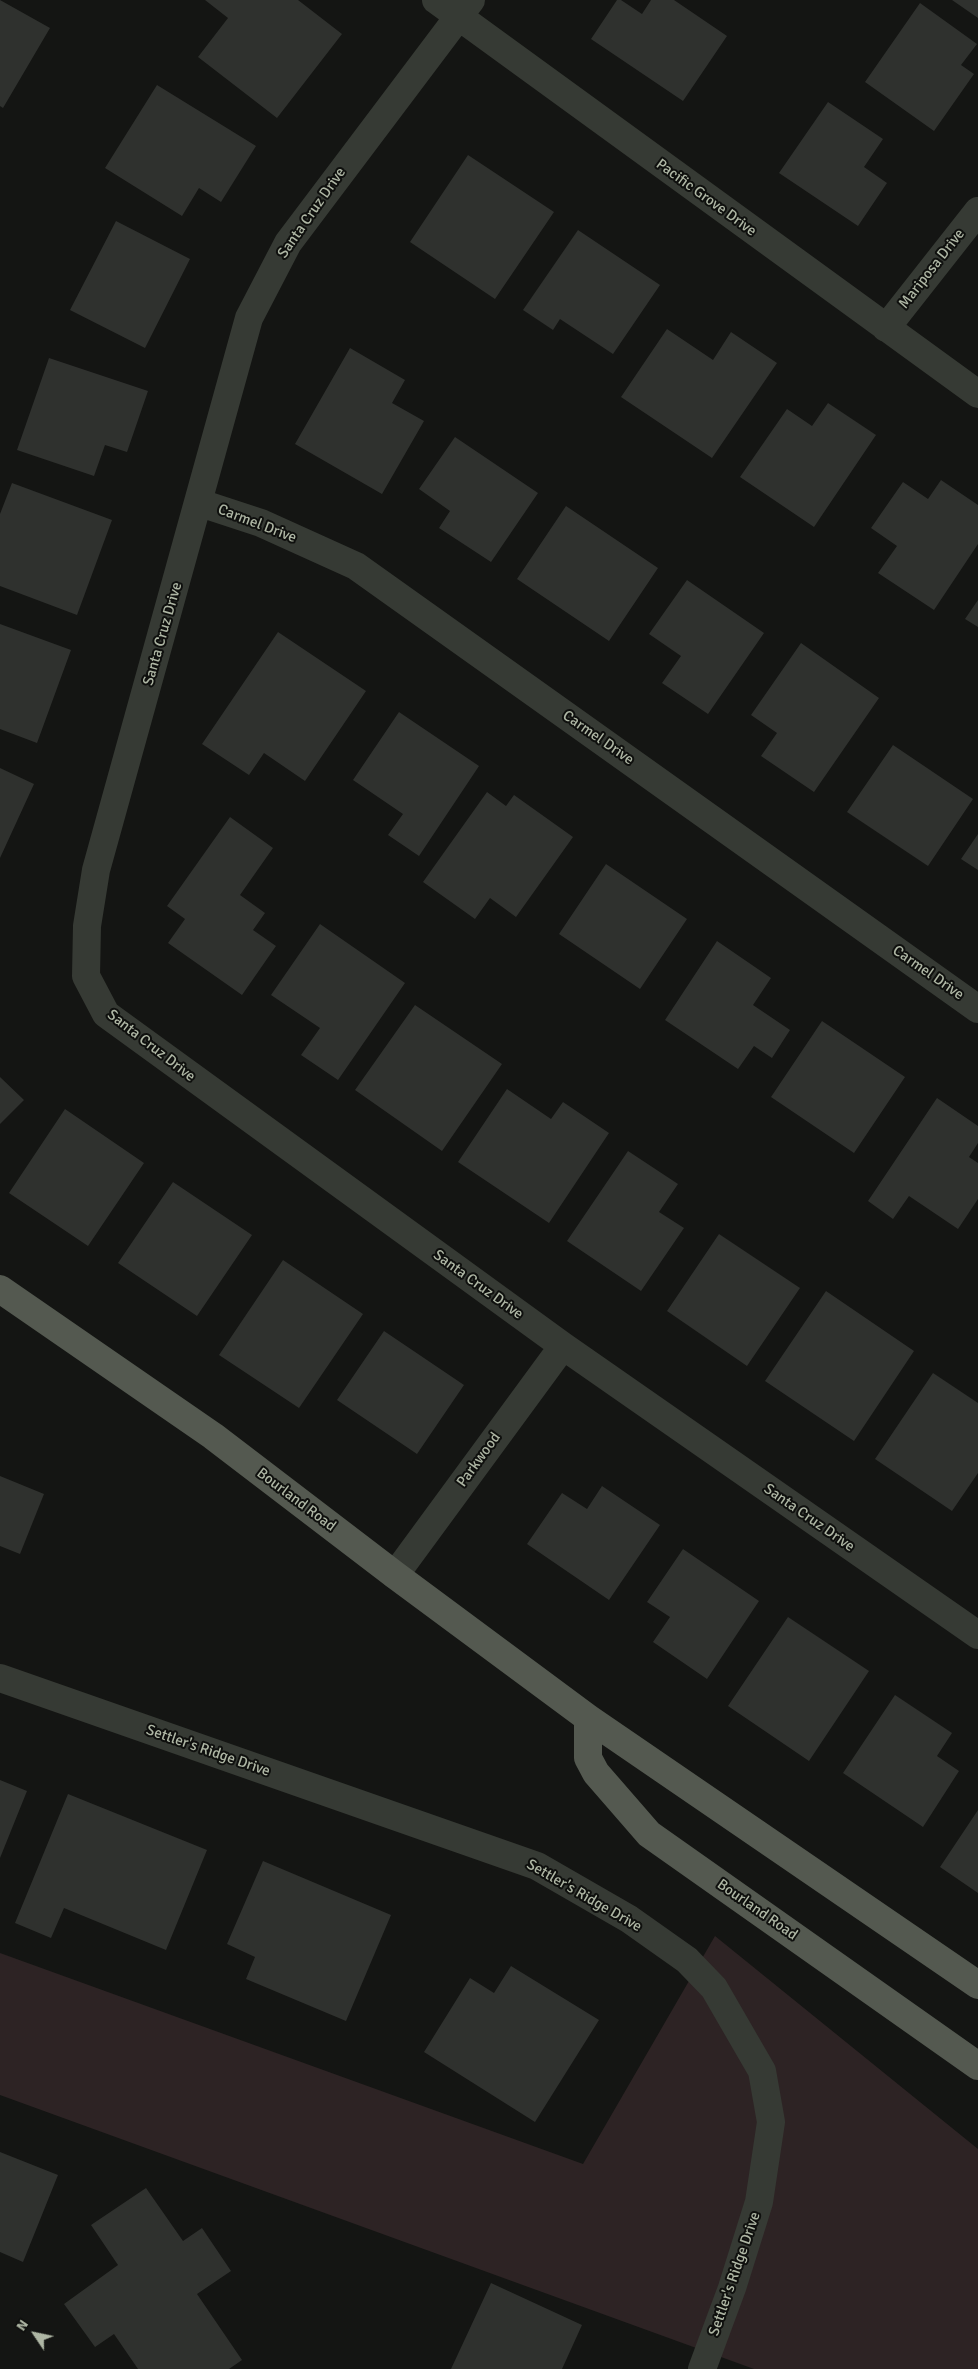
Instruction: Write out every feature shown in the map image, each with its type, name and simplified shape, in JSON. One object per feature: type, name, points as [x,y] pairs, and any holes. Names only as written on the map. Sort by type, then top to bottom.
[{"type":"main road","name":"Bourland Road","points":[[0,1289],[213,1436],[395,1575],[588,1718],[978,1984]]},
{"type":"main road","name":"Bourland Road","points":[[588,1718],[588,1758],[596,1773],[649,1834],[978,2066]]},
{"type":"street","name":"Pacific Grove Drive","points":[[436,0],[464,8],[886,328],[978,394]]},
{"type":"street","name":"Santa Cruz Drive","points":[[464,8],[288,244],[249,318],[200,503],[96,870],[87,926],[86,976],[106,1014],[562,1346],[978,1636]]},
{"type":"street","name":"Mariposa Drive","points":[[886,328],[978,211]]},
{"type":"street","name":"Carmel Drive","points":[[200,503],[261,523],[356,566],[978,1009]]},
{"type":"street","name":"Parkwood","points":[[395,1575],[562,1346]]},
{"type":"street","name":"Settler's Ridge Drive","points":[[0,1678],[537,1866],[629,1918],[687,1960],[714,1988],[762,2071],[771,2122],[759,2202],[732,2288],[702,2369]]},
{"type":"shaded area","points":[[715,1936],[978,2149],[978,2369],[754,2369],[0,2095],[0,1953],[583,2164]]},
{"type":"building","points":[[0,0],[50,28],[3,108],[0,106]]},
{"type":"building","points":[[205,0],[298,0],[342,34],[277,118],[198,57],[228,18]]},
{"type":"building","points":[[617,0],[621,0],[642,14],[651,0],[674,0],[727,36],[683,101],[591,39]]},
{"type":"building","points":[[952,0],[978,0],[978,18]]},
{"type":"building","points":[[920,3],[977,44],[961,65],[974,74],[934,131],[865,82]]},
{"type":"building","points":[[157,85],[256,146],[221,202],[199,188],[182,216],[105,168]]},
{"type":"building","points":[[828,102],[883,139],[864,167],[887,183],[858,226],[779,173]]},
{"type":"building","points":[[468,155],[554,212],[495,299],[410,242]]},
{"type":"building","points":[[116,221],[190,259],[145,348],[70,310]]},
{"type":"building","points":[[578,230],[660,285],[613,354],[560,319],[553,330],[523,310]]},
{"type":"building","points":[[667,329],[713,360],[731,332],[777,363],[712,458],[621,397]]},
{"type":"building","points":[[350,348],[405,380],[392,403],[424,421],[382,494],[295,444]]},
{"type":"building","points":[[49,358],[148,391],[127,452],[105,445],[94,476],[17,450]]},
{"type":"building","points":[[828,403],[876,435],[814,527],[740,477],[787,409],[812,426]]},
{"type":"building","points":[[455,437],[538,493],[491,562],[439,528],[450,511],[419,489]]},
{"type":"building","points":[[941,480],[978,505],[978,544],[934,610],[878,573],[897,546],[871,528],[903,482],[928,499]]},
{"type":"building","points":[[12,483],[112,520],[77,615],[0,586],[0,514]]},
{"type":"building","points":[[566,506],[658,568],[609,641],[517,579]]},
{"type":"building","points":[[687,580],[764,633],[708,714],[662,683],[681,656],[649,634]]},
{"type":"building","points":[[978,600],[978,627],[965,619]]},
{"type":"building","points":[[0,624],[71,650],[37,743],[0,729]]},
{"type":"building","points":[[278,632],[366,691],[305,781],[264,753],[249,775],[202,744]]},
{"type":"building","points":[[801,643],[879,698],[814,792],[761,756],[777,733],[751,715]]},
{"type":"building","points":[[399,712],[479,766],[419,856],[388,835],[403,814],[353,780]]},
{"type":"building","points":[[893,745],[973,799],[928,866],[847,812]]},
{"type":"building","points":[[0,768],[34,784],[0,858]]},
{"type":"building","points":[[487,792],[506,806],[514,795],[573,837],[516,917],[490,898],[475,919],[423,882]]},
{"type":"building","points":[[230,817],[273,848],[240,895],[265,913],[253,930],[276,946],[242,995],[168,943],[185,919],[167,906]]},
{"type":"building","points":[[978,834],[978,870],[961,859]]},
{"type":"building","points":[[606,864],[687,919],[640,989],[559,934]]},
{"type":"building","points":[[320,924],[405,983],[338,1080],[301,1055],[320,1028],[271,995]]},
{"type":"building","points":[[717,941],[771,978],[753,1005],[790,1030],[772,1058],[754,1046],[738,1069],[665,1020]]},
{"type":"building","points":[[415,1005],[502,1064],[442,1151],[355,1090]]},
{"type":"building","points":[[822,1021],[905,1077],[854,1153],[771,1097]]},
{"type":"building","points":[[0,1077],[24,1100],[0,1124]]},
{"type":"building","points":[[507,1089],[551,1119],[563,1102],[609,1133],[549,1223],[458,1162]]},
{"type":"building","points":[[937,1098],[978,1126],[978,1143],[969,1157],[978,1163],[978,1199],[958,1229],[909,1196],[893,1219],[868,1201]]},
{"type":"building","points":[[65,1109],[144,1163],[88,1246],[9,1193]]},
{"type":"building","points":[[628,1151],[678,1184],[659,1212],[684,1228],[641,1291],[567,1241]]},
{"type":"building","points":[[173,1182],[252,1235],[197,1316],[118,1263]]},
{"type":"building","points":[[719,1234],[800,1288],[747,1366],[667,1311]]},
{"type":"building","points":[[283,1260],[363,1314],[299,1408],[219,1355]]},
{"type":"building","points":[[826,1291],[914,1351],[854,1441],[765,1381]]},
{"type":"building","points":[[384,1331],[464,1385],[417,1454],[337,1400]]},
{"type":"building","points":[[933,1373],[978,1403],[978,1473],[952,1511],[875,1459]]},
{"type":"building","points":[[0,1476],[44,1494],[20,1554],[0,1546]]},
{"type":"building","points":[[602,1486],[660,1525],[609,1600],[527,1544],[562,1493],[587,1509]]},
{"type":"building","points":[[683,1549],[759,1601],[707,1679],[653,1642],[670,1617],[647,1602]]},
{"type":"building","points":[[788,1617],[869,1671],[809,1761],[728,1706]]},
{"type":"building","points":[[895,1695],[952,1733],[937,1756],[959,1771],[923,1827],[843,1773]]},
{"type":"building","points":[[0,1780],[27,1791],[0,1858]]},
{"type":"building","points":[[68,1794],[207,1850],[166,1950],[64,1908],[51,1938],[15,1923]]},
{"type":"building","points":[[978,1810],[978,1893],[940,1867]]},
{"type":"building","points":[[263,1861],[391,1915],[346,2021],[246,1979],[255,1957],[227,1944]]},
{"type":"building","points":[[511,1966],[599,2020],[535,2122],[424,2052],[470,1978],[494,1993]]},
{"type":"building","points":[[0,2152],[58,2175],[23,2262],[0,2252]]},
{"type":"building","points":[[146,2188],[183,2241],[202,2228],[231,2271],[197,2294],[242,2360],[229,2369],[138,2369],[114,2334],[95,2347],[64,2304],[118,2265],[91,2225]]},
{"type":"building","points":[[491,2283],[582,2325],[562,2369],[451,2369]]}]
